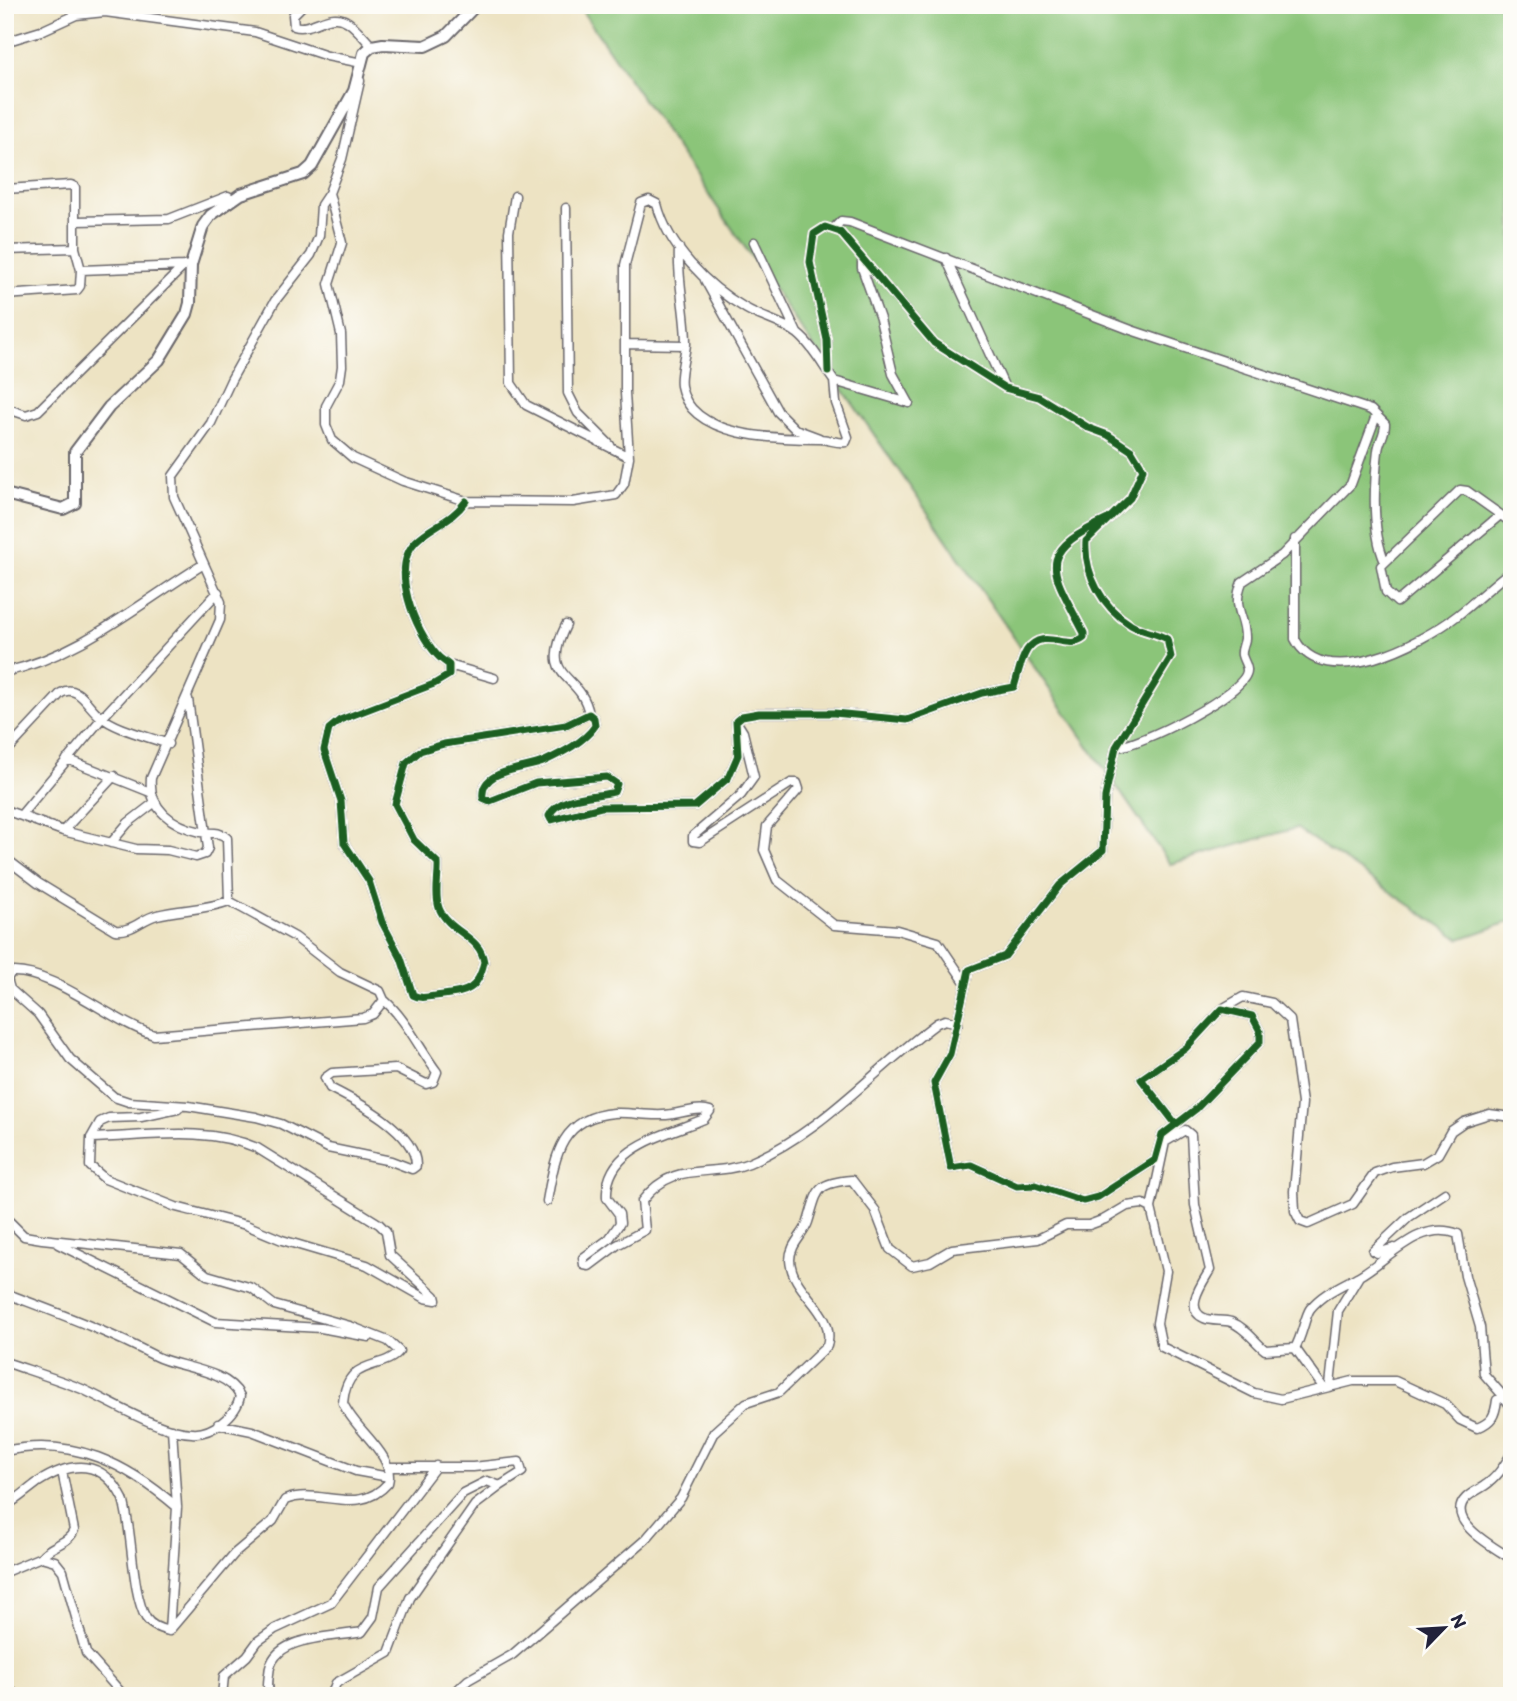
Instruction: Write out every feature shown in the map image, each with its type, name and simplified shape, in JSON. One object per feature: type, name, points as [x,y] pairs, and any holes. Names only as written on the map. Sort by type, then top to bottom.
[{"type":"main road","points":[[5,494],[63,509],[75,503],[75,452],[108,407],[159,360],[172,341],[190,303],[187,266],[203,226],[211,215],[232,199],[303,174],[312,166],[361,69],[364,53],[372,46],[425,46],[446,36],[476,5]]},
{"type":"street","points":[[286,41],[294,26],[293,15],[303,5]]},
{"type":"street","points":[[5,42],[90,12],[255,32],[361,69],[359,95],[342,159],[329,193],[321,205],[318,236],[311,255],[275,302],[231,380],[211,423],[173,477],[174,497],[218,592],[221,602],[220,620],[151,778],[150,792],[154,803],[174,823],[205,833],[213,831],[227,838],[229,901]]},
{"type":"street","points":[[294,26],[304,28],[339,17],[349,22],[372,46]]},
{"type":"street","points":[[5,189],[71,185],[77,192],[75,248],[81,270],[80,286],[77,290],[5,295]]},
{"type":"street","points":[[329,193],[342,243],[329,284],[341,334],[342,366],[340,380],[326,406],[326,425],[332,440],[353,458],[403,481],[466,501],[603,500],[616,495],[622,488],[629,457],[625,393],[625,265],[641,203],[649,200],[657,204],[679,248],[704,277],[744,308],[796,333]]},
{"type":"street","points":[[77,221],[170,219],[228,196],[232,199]]},
{"type":"street","points":[[515,196],[509,232],[511,383],[514,391],[526,404],[629,457]]},
{"type":"street","points":[[566,208],[568,393],[578,413],[614,449]]},
{"type":"street","points":[[834,228],[841,221],[850,222],[1131,330],[1243,370],[1364,407],[1385,424],[1385,433],[1378,446],[1373,504],[1385,562]]},
{"type":"street","points":[[828,372],[827,340],[810,262],[814,234],[825,227],[834,228],[934,343],[1004,388],[1039,397],[1089,428],[1108,435],[1141,461],[1143,469],[1130,498],[1086,541],[1085,561],[1098,593],[1132,625],[1161,635],[1171,646],[1167,666],[1116,747],[1105,797],[1103,849],[1060,885],[1005,956],[969,970],[950,1054],[934,1083],[951,1168],[971,1165],[1017,1186],[1035,1185],[1083,1201],[1098,1197],[1158,1161],[1165,1142],[1185,1130],[1191,1135],[1195,1205],[1210,1270],[1195,1293],[1196,1311],[1203,1318],[1230,1322],[1246,1331],[1265,1350],[1295,1348]]},
{"type":"street","points":[[704,277],[778,412],[795,429],[821,439],[846,442],[848,437],[836,403],[834,381],[796,333],[754,242]]},
{"type":"street","points":[[5,250],[75,248]]},
{"type":"street","points":[[679,248],[686,345],[681,385],[695,412],[704,418],[765,439],[821,439]]},
{"type":"street","points":[[946,258],[1004,388]]},
{"type":"street","points":[[834,381],[909,403],[893,374],[880,319],[862,268],[862,259]]},
{"type":"street","points":[[81,270],[187,266]]},
{"type":"street","points":[[5,408],[26,415],[38,411],[187,266]]},
{"type":"street","points":[[626,344],[686,345]]},
{"type":"street","points":[[1116,747],[1137,743],[1214,704],[1245,678],[1248,671],[1242,655],[1245,641],[1237,608],[1242,582],[1268,566],[1295,538],[1334,505],[1350,484],[1376,415]]},
{"type":"street","points":[[1499,516],[1397,602],[1386,592],[1381,566],[1460,490],[1467,491],[1512,523]]},
{"type":"street","points":[[466,501],[449,520],[417,540],[409,550],[404,568],[405,593],[432,648],[449,665],[494,678]]},
{"type":"street","points":[[736,721],[742,716],[758,713],[834,713],[906,720],[982,692],[1014,687],[1028,649],[1037,641],[1047,637],[1080,642],[1084,638],[1084,633],[1059,586],[1053,567],[1060,547],[1079,532],[1110,518]]},
{"type":"street","points":[[1295,538],[1295,639],[1302,653],[1330,666],[1371,660],[1427,634],[1457,616],[1512,569]]},
{"type":"street","points":[[5,672],[34,664],[104,632],[204,564]]},
{"type":"street","points":[[21,815],[102,718],[218,592]]},
{"type":"street","points":[[566,625],[556,645],[556,659],[568,681],[585,700],[595,726],[589,735],[545,761],[498,775],[486,786],[483,798],[490,801],[536,783],[607,777],[617,783],[614,792],[574,800],[555,808],[550,811],[551,820],[601,807],[695,806],[728,778],[738,755],[736,721]]},
{"type":"street","points":[[449,665],[449,675],[445,680],[353,713],[329,729],[325,739],[324,750],[341,801],[344,843],[369,881],[382,922],[417,998],[466,992],[473,987],[484,962],[479,945],[443,916],[438,905],[438,863],[414,840],[395,804],[406,763],[420,751],[444,744],[566,725],[589,714]]},
{"type":"street","points":[[5,753],[64,691],[76,692],[102,718],[168,744]]},
{"type":"street","points":[[5,810],[63,831],[111,843],[196,857],[205,854],[208,848],[188,696]]},
{"type":"street","points":[[736,721],[743,732],[754,777],[741,795],[693,836],[693,841],[700,842],[791,783],[797,783],[799,789],[767,826],[764,850],[777,880],[834,925],[897,930],[938,942],[965,982]]},
{"type":"street","points":[[67,759],[150,792]]},
{"type":"street","points":[[63,831],[114,776]]},
{"type":"street","points":[[111,843],[128,823],[154,803]]},
{"type":"street","points":[[5,858],[49,891],[115,930],[125,931],[157,915],[201,910],[229,901],[295,937],[340,972],[380,991],[437,1072],[433,1082],[426,1084],[396,1069],[332,1073],[325,1078],[330,1088],[394,1127],[414,1154],[417,1161],[412,1168],[328,1148],[281,1124],[256,1117],[129,1102],[114,1097],[70,1059],[38,1014],[10,989],[7,979],[11,972],[31,975],[68,991],[138,1030],[154,1035],[363,1018],[373,1014],[384,1000]]},
{"type":"street","points":[[1175,1123],[1141,1079],[1186,1048],[1222,1009],[1243,997],[1272,1003],[1290,1020],[1302,1103],[1293,1191],[1295,1211],[1300,1221],[1308,1224],[1353,1204],[1375,1174],[1392,1167],[1423,1163],[1438,1154],[1451,1130],[1464,1122],[1489,1114],[1512,1117]]},
{"type":"street","points":[[1222,1009],[1252,1016],[1260,1031],[1261,1042],[1196,1109],[1162,1135],[1151,1208],[1166,1271],[1157,1323],[1162,1347],[1254,1393],[1281,1399],[1353,1381],[1395,1381],[1445,1404],[1460,1420],[1477,1428],[1489,1423],[1495,1413],[1497,1400],[1504,1397]]},
{"type":"street","points":[[547,1201],[555,1155],[565,1137],[582,1121],[613,1113],[664,1115],[710,1111],[704,1119],[638,1147],[617,1161],[609,1174],[607,1198],[619,1214],[621,1223],[609,1239],[583,1258],[584,1265],[589,1266],[617,1245],[645,1230],[642,1201],[668,1178],[688,1171],[746,1164],[778,1148],[815,1126],[937,1023],[945,1020],[958,1023]]},
{"type":"street","points":[[91,1138],[194,1133],[238,1140],[257,1148],[379,1224],[386,1231],[390,1255],[435,1296],[436,1300],[425,1298],[367,1265],[282,1240],[246,1225],[176,1207],[105,1179],[90,1166],[91,1138],[100,1122],[109,1118],[141,1117],[188,1107]]},
{"type":"street","points":[[451,1696],[468,1681],[512,1655],[646,1539],[681,1498],[715,1432],[746,1403],[779,1392],[827,1346],[828,1325],[803,1292],[790,1260],[797,1240],[808,1224],[813,1198],[825,1185],[852,1180],[875,1210],[890,1248],[912,1266],[930,1262],[952,1249],[1038,1239],[1066,1225],[1089,1225],[1126,1206],[1143,1204],[1151,1208]]},
{"type":"street","points":[[1446,1193],[1409,1217],[1373,1251],[1377,1253],[1424,1233],[1451,1231],[1458,1234],[1465,1276],[1480,1327],[1484,1374],[1512,1408]]},
{"type":"street","points":[[5,1217],[24,1236],[71,1250],[215,1322],[321,1328],[388,1341]]},
{"type":"street","points":[[42,1240],[181,1254],[207,1275],[252,1288],[274,1305],[350,1326],[397,1347],[398,1354],[361,1368],[348,1384],[343,1403],[353,1424],[389,1467],[389,1477],[382,1490],[358,1501],[303,1496],[285,1500],[273,1521],[234,1555],[169,1631]]},
{"type":"street","points":[[1295,1348],[1305,1328],[1307,1312],[1317,1300],[1360,1275],[1401,1244]]},
{"type":"street","points":[[1326,1386],[1338,1311],[1360,1275]]},
{"type":"street","points":[[5,1293],[121,1337],[156,1357],[189,1365],[232,1385],[240,1396],[239,1404],[205,1433],[172,1429],[77,1387],[5,1362]]},
{"type":"street","points":[[1295,1348],[1326,1386]]},
{"type":"street","points":[[218,1424],[252,1430],[356,1471],[389,1477]]},
{"type":"street","points":[[169,1631],[177,1507],[172,1429]]},
{"type":"street","points":[[5,1451],[28,1446],[72,1447],[131,1472],[177,1507]]},
{"type":"street","points":[[1512,1453],[1502,1470],[1486,1485],[1467,1496],[1461,1504],[1460,1513],[1473,1533],[1512,1559]]},
{"type":"street","points":[[99,1459],[101,1471]]},
{"type":"street","points":[[331,1696],[336,1683],[389,1653],[410,1598],[475,1505],[522,1472],[520,1462],[473,1467],[389,1467]]},
{"type":"street","points":[[5,1506],[39,1482],[62,1471],[90,1465],[101,1471],[117,1486],[125,1506],[141,1602],[147,1619],[157,1628],[169,1631]]},
{"type":"street","points":[[222,1696],[224,1676],[247,1656],[258,1641],[275,1629],[331,1603],[436,1466]]},
{"type":"street","points":[[5,1572],[41,1557],[52,1546],[67,1540],[74,1530],[62,1471]]},
{"type":"street","points":[[270,1696],[269,1666],[279,1650],[300,1642],[362,1632],[373,1617],[379,1587],[463,1493],[487,1481],[500,1486]]},
{"type":"street","points":[[41,1557],[55,1561],[62,1571],[86,1653],[124,1696]]},
{"type":"street","points":[[5,1687],[18,1696]]},
{"type":"green space","points":[[578,5],[1512,5],[1512,921],[1460,939],[1296,828],[1170,864]]},
{"type":"cycle path","points":[[828,372],[827,340],[810,262],[814,234],[825,227],[840,232],[934,343],[1005,388],[1039,397],[1089,428],[1108,435],[1132,451],[1143,469],[1130,498],[1086,541],[1086,553],[1097,589],[1111,609],[1131,625],[1167,639],[1171,657],[1116,747],[1105,797],[1103,850],[1060,885],[1005,956],[969,970],[950,1054],[934,1083],[951,1168],[971,1165],[1017,1186],[1035,1185],[1083,1201],[1098,1197],[1155,1160],[1162,1135],[1196,1109],[1260,1042],[1260,1031],[1252,1016],[1222,1009],[1186,1048],[1141,1079],[1175,1123]]},
{"type":"cycle path","points":[[466,501],[454,514],[416,541],[408,553],[405,567],[405,583],[414,616],[429,644],[449,665],[449,675],[434,684],[340,720],[329,729],[324,750],[341,801],[344,843],[369,881],[382,922],[401,958],[413,995],[421,997],[467,990],[477,981],[484,962],[477,946],[450,923],[439,908],[438,863],[414,840],[395,804],[406,763],[420,751],[444,744],[566,725],[589,714],[594,718],[595,726],[579,742],[545,761],[496,775],[484,788],[483,798],[490,801],[536,783],[607,777],[617,784],[614,792],[569,800],[554,809],[549,816],[551,820],[601,807],[695,806],[728,778],[738,755],[736,721],[742,716],[759,713],[834,713],[907,720],[982,693],[1014,687],[1027,650],[1034,643],[1048,639],[1077,642],[1084,638],[1057,578],[1055,565],[1059,553],[1068,542],[1110,518]]}]
